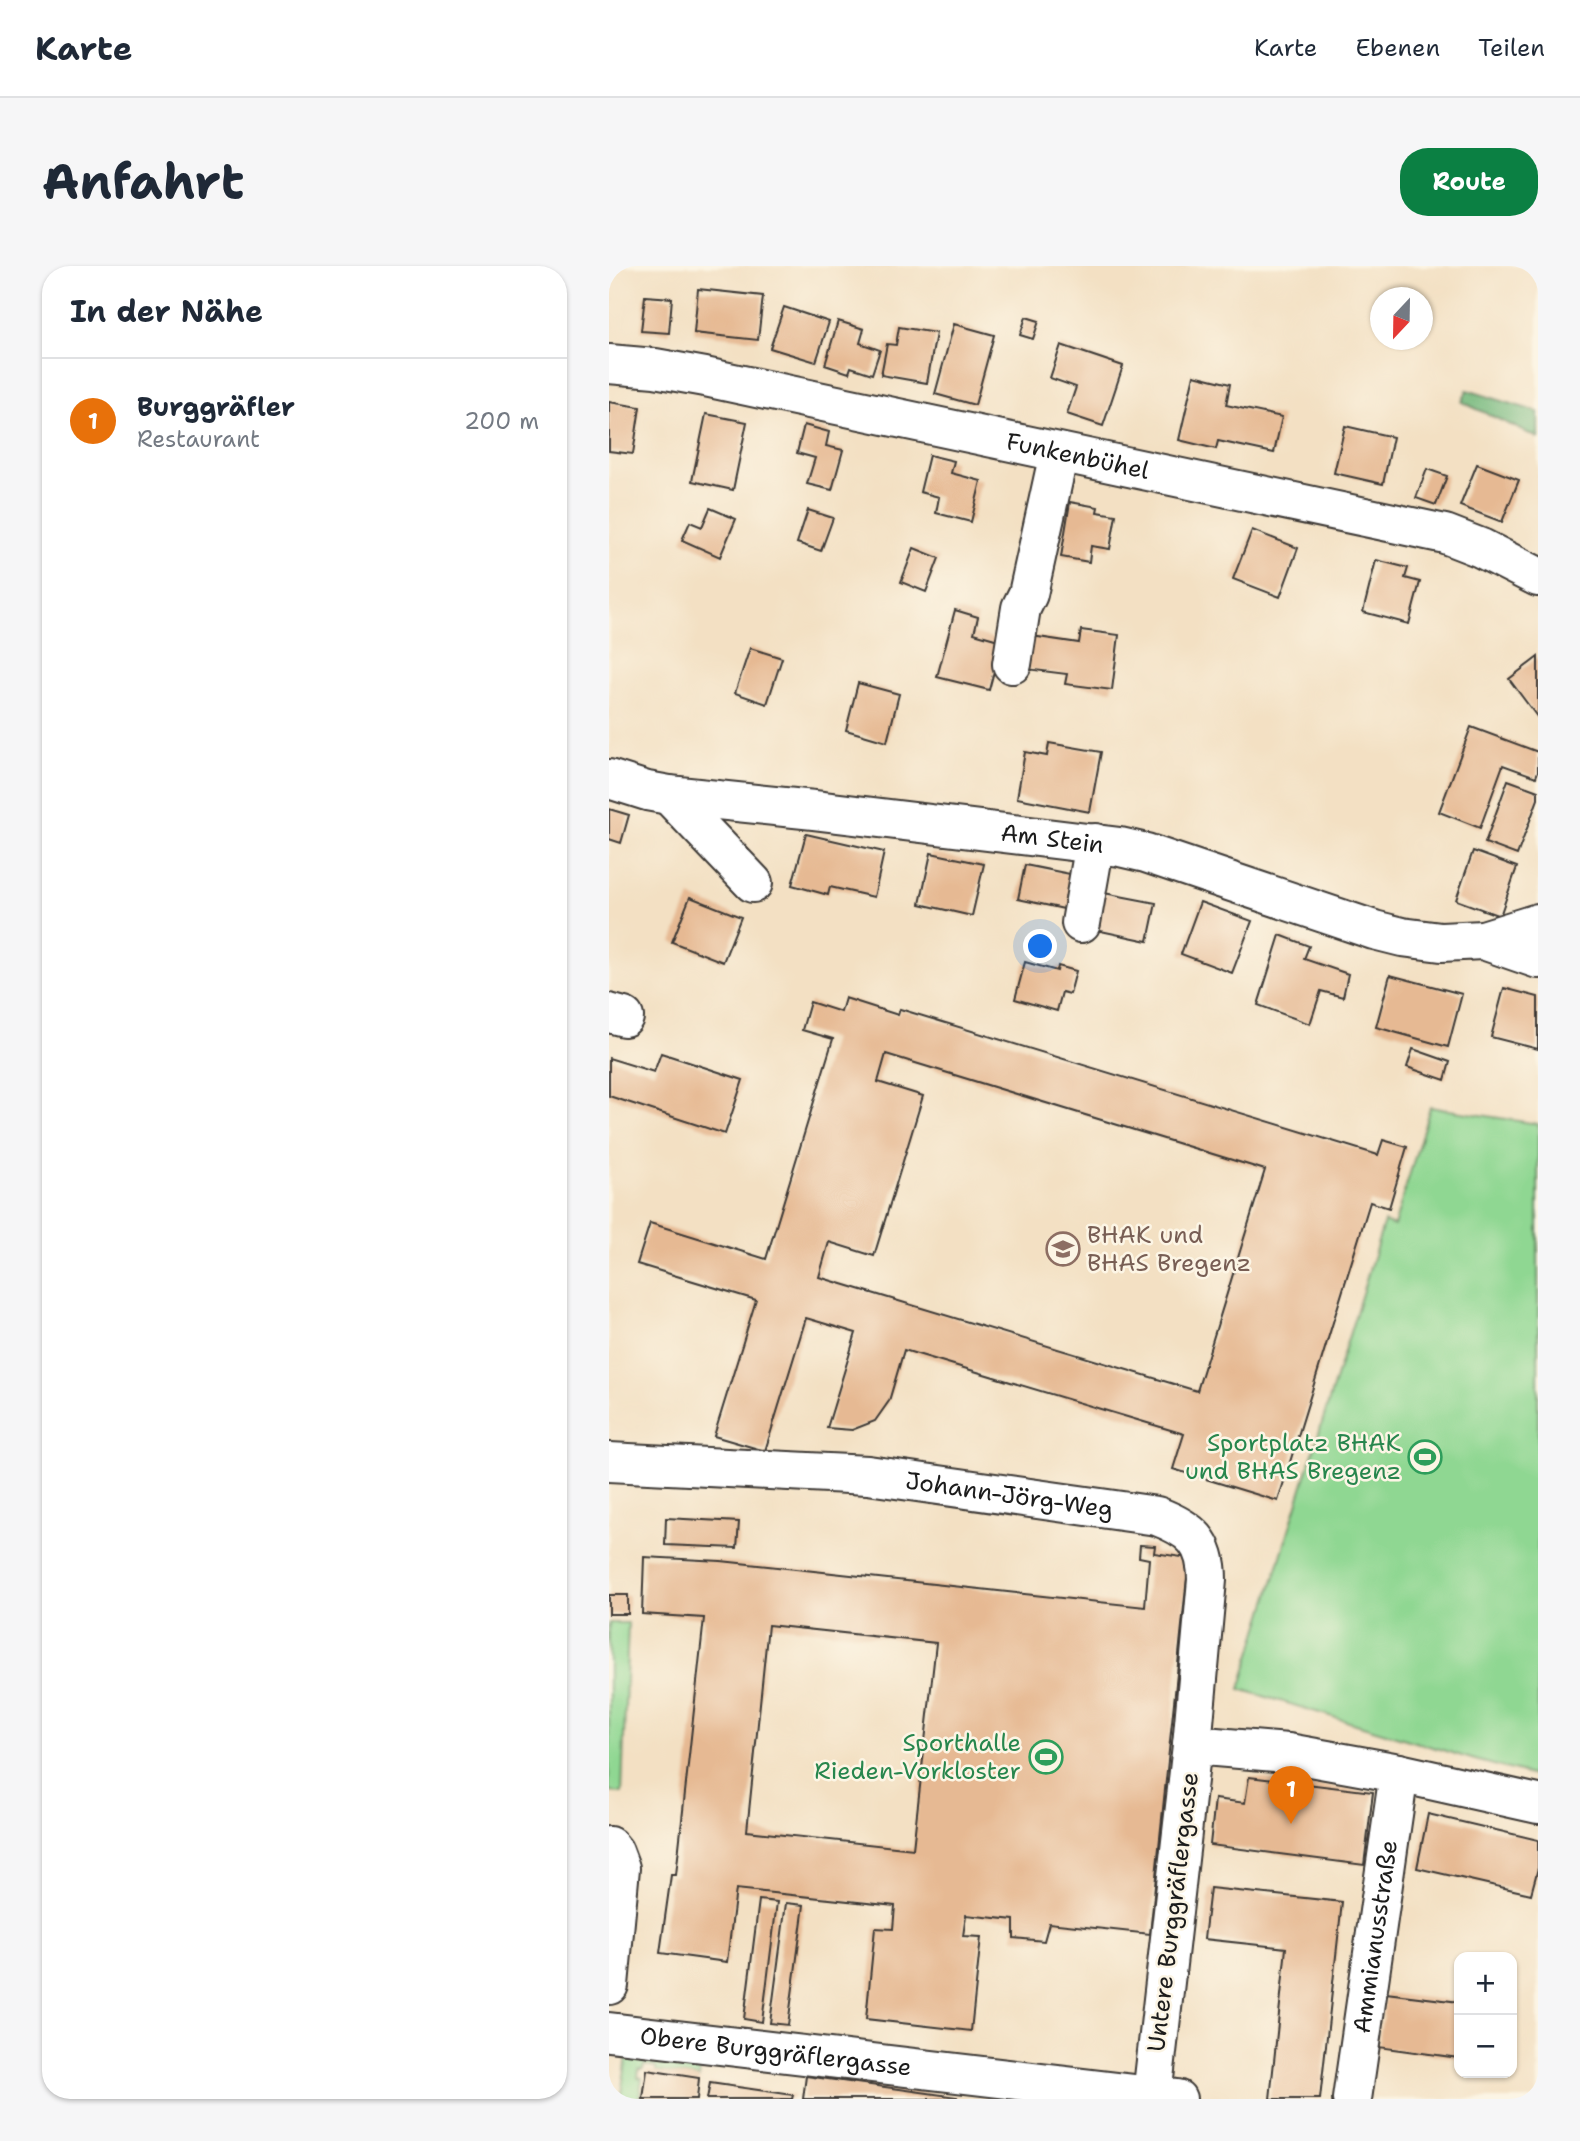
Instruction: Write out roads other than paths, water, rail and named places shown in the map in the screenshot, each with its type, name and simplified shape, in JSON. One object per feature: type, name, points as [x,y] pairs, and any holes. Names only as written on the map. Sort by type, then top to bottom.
[{"type":"street","name":"Funkenbühel","points":[[609,364],[655,368],[705,377],[1445,534],[1481,548],[1538,577]]},
{"type":"street","points":[[1012,664],[1021,608],[1028,594],[1059,453]]},
{"type":"street","name":"Am Stein","points":[[609,779],[669,795],[1095,843],[1146,853],[1374,930],[1422,940],[1483,940],[1538,923]]},
{"type":"street","points":[[669,795],[753,883]]},
{"type":"street","points":[[1081,923],[1095,843]]},
{"type":"street","name":"Am Stein","points":[[1483,940],[1538,959]]},
{"type":"street","name":"Johann-Jörg-Weg","points":[[609,1462],[868,1475],[1157,1516],[1171,1521],[1194,1537],[1203,1548],[1207,1563],[1192,1745]]},
{"type":"street","points":[[1192,1745],[1288,1753],[1399,1773],[1538,1804]]},
{"type":"street","name":"Untere Burggräflergasse","points":[[1164,2097],[1192,1745]]},
{"type":"street","name":"Ammianusstraße","points":[[1352,2099],[1399,1773]]},
{"type":"street","points":[[609,1846],[620,1868],[609,1985]]},
{"type":"street","name":"Obere Burggräflergasse","points":[[609,2032],[1164,2097]]},
{"type":"place","name":"BHAK und BHAS Bregenz","points":[[1063,1249]]},
{"type":"place","name":"Sportplatz BHAK und BHAS Bregenz","points":[[1425,1457]]},
{"type":"place","name":"Sporthalle Rieden-Vorkloster","points":[[1046,1757]]},
{"type":"place","name":"Burggräfler","points":[[1291,1824]]}]
